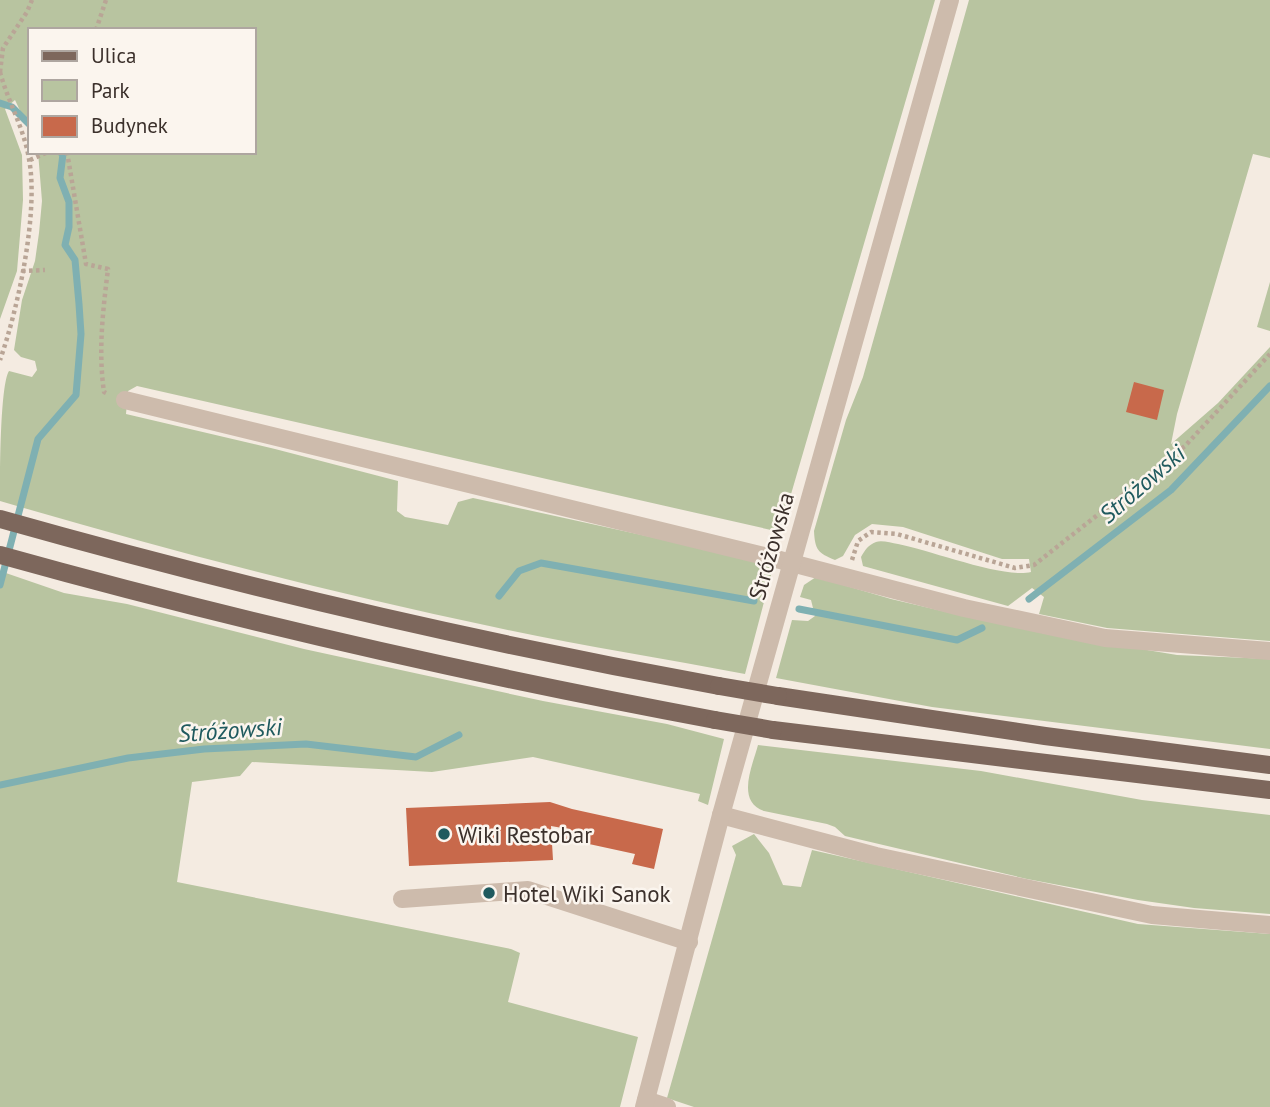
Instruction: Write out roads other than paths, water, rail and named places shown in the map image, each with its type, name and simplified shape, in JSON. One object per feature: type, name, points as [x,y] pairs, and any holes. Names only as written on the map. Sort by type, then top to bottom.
[{"type":"main road","points":[[0,519],[205,575],[568,658],[778,696],[1032,735],[1270,765]]},
{"type":"main road","points":[[0,555],[359,648],[556,690],[715,720],[773,730],[1270,790]]},
{"type":"street","name":"Stróżowska","points":[[645,1103],[720,815],[950,0]]},
{"type":"street","points":[[125,400],[792,563],[964,608],[1105,638],[1270,651]]},
{"type":"street","points":[[720,815],[876,856],[1152,915],[1270,925]]},
{"type":"street","points":[[402,899],[528,890],[689,942]]},
{"type":"street","points":[[645,1103],[667,1107]]},
{"type":"waterway","points":[[0,103],[12,107],[28,123]]},
{"type":"waterway","points":[[0,585],[38,439],[76,395],[81,334],[75,260],[65,245],[69,227],[69,202],[60,178],[63,154]]},
{"type":"waterway","name":"Stróżowski","points":[[1029,599],[1171,490],[1270,386]]},
{"type":"waterway","name":"Stróżowski","points":[[499,596],[519,571],[541,563],[754,601]]},
{"type":"waterway","name":"Stróżowski","points":[[799,609],[957,640],[982,628]]},
{"type":"waterway","name":"Stróżowski","points":[[0,785],[128,758],[204,749],[306,744],[416,757],[459,735]]},
{"type":"place","name":"Wiki Restobar","points":[[444,834]]},
{"type":"place","name":"Hotel Wiki Sanok","points":[[489,893]]}]
